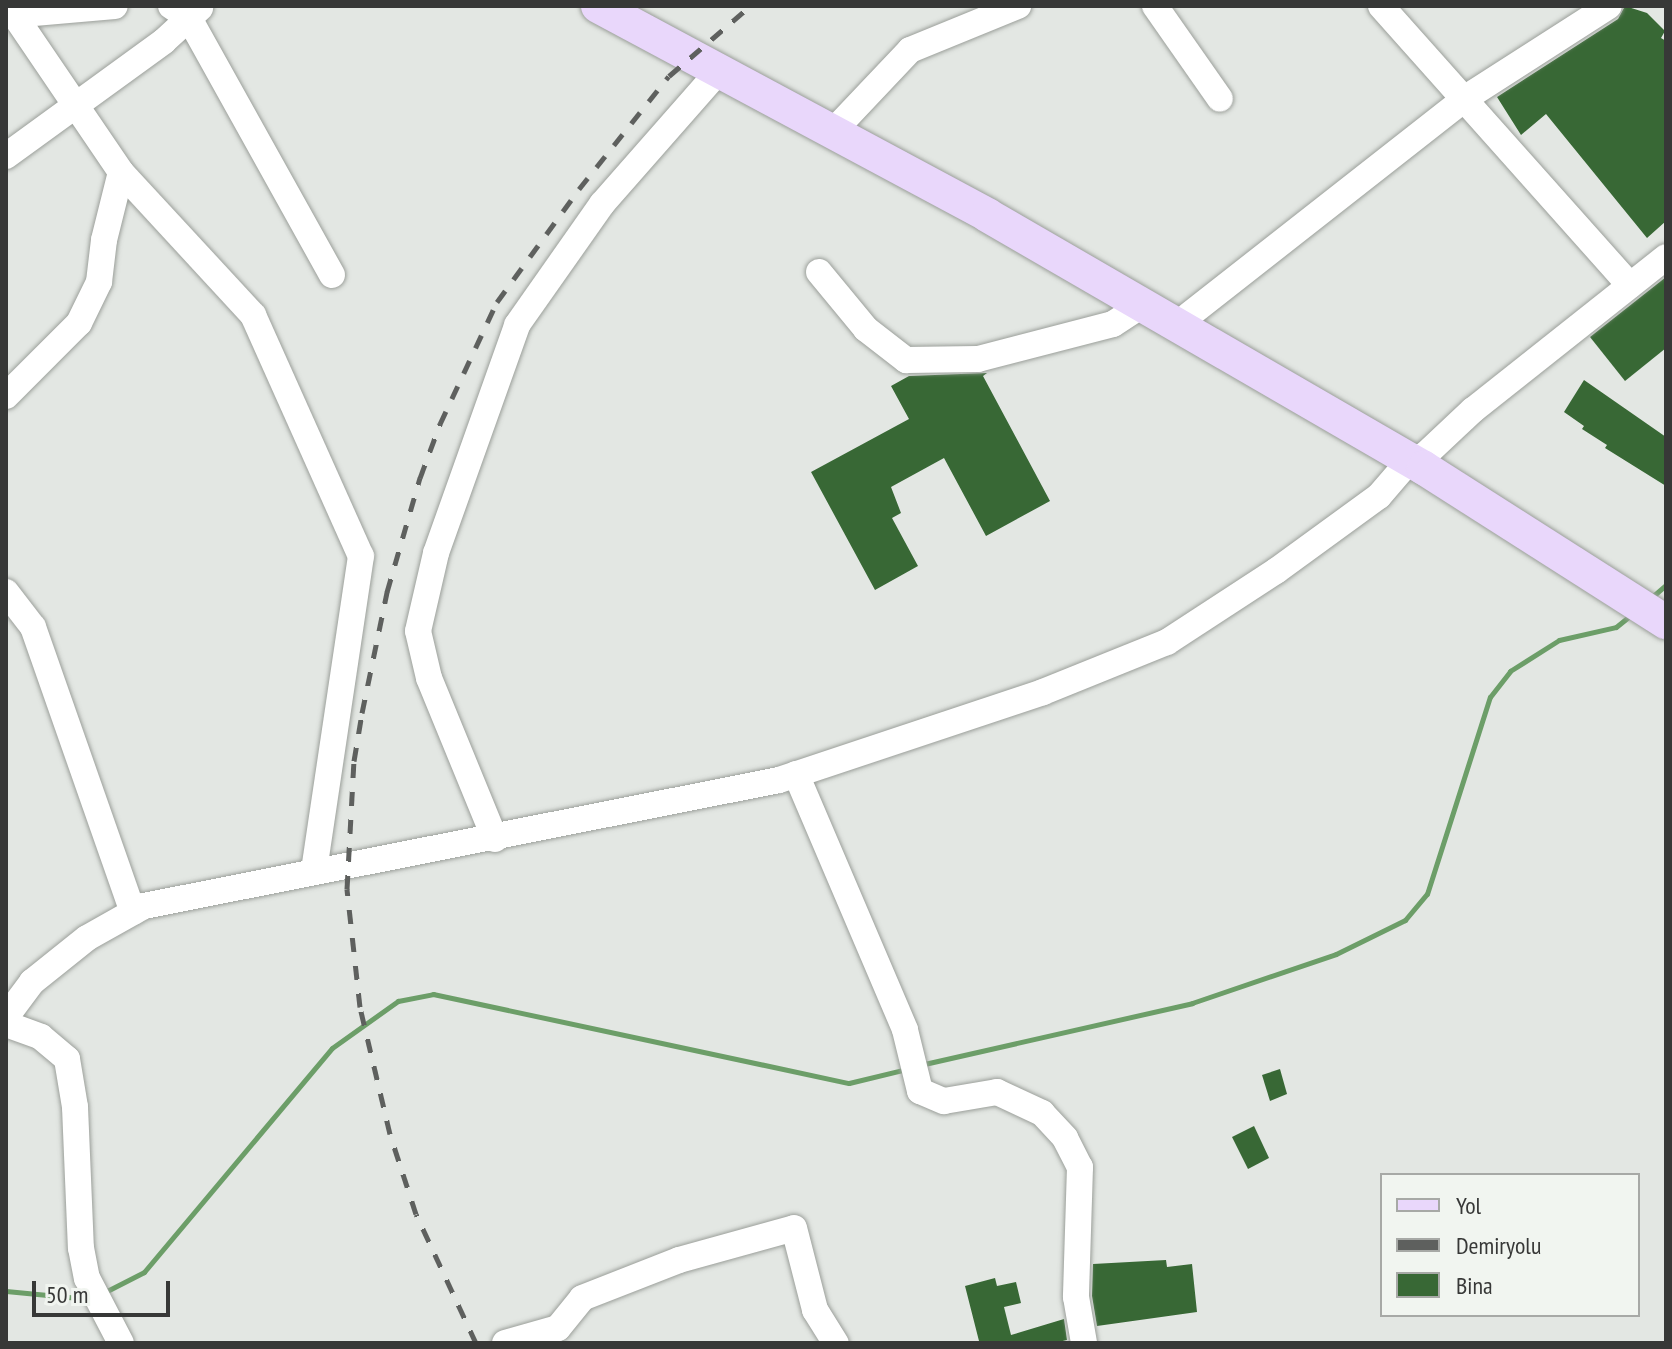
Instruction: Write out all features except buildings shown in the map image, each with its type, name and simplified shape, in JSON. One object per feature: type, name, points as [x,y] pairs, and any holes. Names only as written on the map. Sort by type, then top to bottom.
[{"type":"main road","points":[[598,6],[717,73],[987,215],[1142,305],[1421,455]]},
{"type":"main road","points":[[621,6],[1189,315],[1618,577],[1666,622]]},
{"type":"main road","points":[[1618,577],[1666,594]]},
{"type":"street","points":[[115,6],[16,12],[121,172],[253,315],[361,556],[314,870]]},
{"type":"street","points":[[841,123],[910,50],[1018,6]]},
{"type":"street","points":[[1155,6],[1220,99]]},
{"type":"street","points":[[1381,6],[1630,285]]},
{"type":"street","points":[[1189,315],[1464,99],[1609,6]]},
{"type":"street","points":[[6,156],[164,41],[187,10],[332,275]]},
{"type":"street","points":[[495,839],[429,678],[418,631],[436,553],[517,325],[602,204],[717,73]]},
{"type":"street","points":[[6,396],[79,323],[99,282],[106,228],[121,172]]},
{"type":"street","points":[[6,1017],[32,982],[87,938],[133,912],[206,892],[495,839],[796,774],[1043,692],[1167,642],[1276,571],[1379,496],[1473,410],[1666,257]]},
{"type":"street","points":[[819,272],[866,329],[906,360],[978,359],[1113,324],[1142,305]]},
{"type":"street","points":[[6,592],[33,627],[133,912]]},
{"type":"street","points":[[796,774],[905,1030],[920,1091],[944,1101],[997,1092],[1042,1113],[1065,1138],[1080,1167],[1076,1297],[1084,1343]]},
{"type":"street","points":[[6,1024],[41,1037],[67,1059],[75,1107],[81,1248],[87,1278],[117,1333]]},
{"type":"street","points":[[505,1343],[558,1328],[582,1298],[679,1260],[794,1228],[815,1310],[836,1343]]},
{"type":"waterway","points":[[1652,597],[1666,585]]},
{"type":"waterway","points":[[920,1065],[1192,1003],[1336,954],[1405,920],[1427,894],[1490,697],[1510,671],[1559,640],[1616,627],[1632,614]]},
{"type":"waterway","points":[[105,1292],[144,1272],[332,1048],[398,1001],[433,994],[849,1083],[907,1069]]},
{"type":"waterway","points":[[6,1291],[89,1299]]},
{"type":"railway","points":[[476,1343],[416,1214],[390,1134],[360,1007],[347,889],[354,761],[362,713],[387,592],[420,478],[440,424],[497,302],[579,189],[669,76],[750,6]]}]
